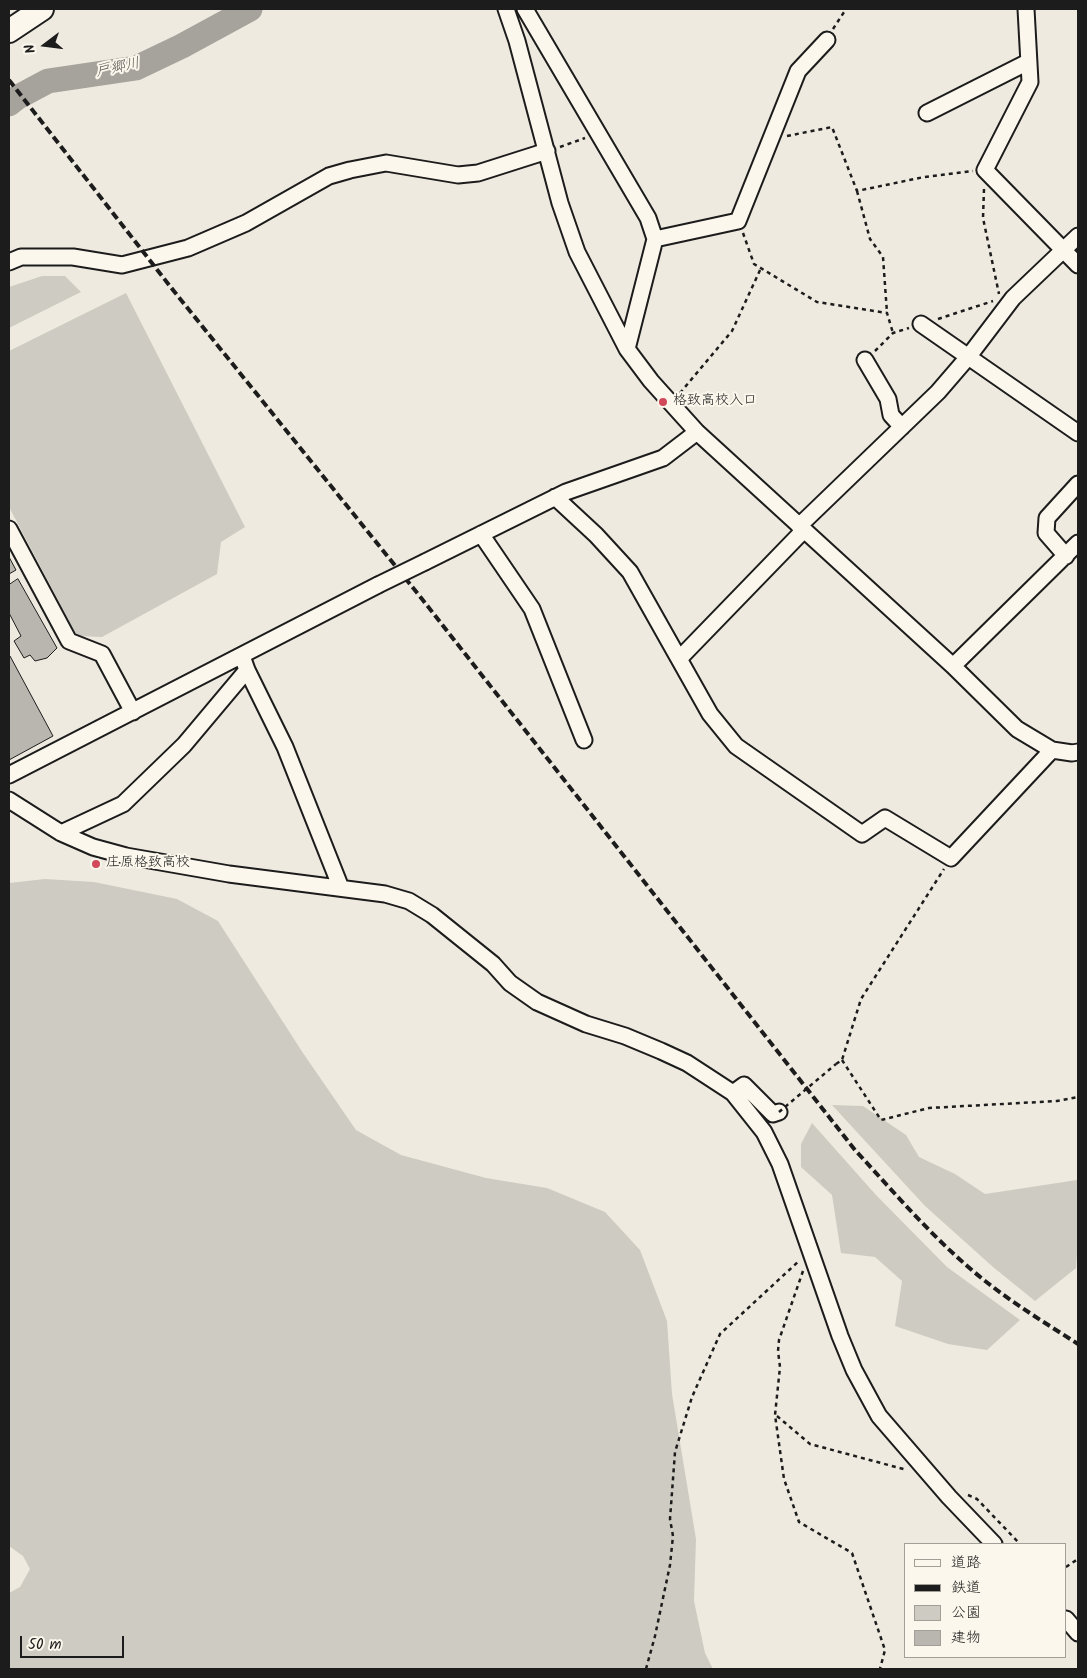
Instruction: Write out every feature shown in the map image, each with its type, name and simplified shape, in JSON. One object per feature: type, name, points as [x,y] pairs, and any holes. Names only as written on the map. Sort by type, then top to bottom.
[{"type":"highway","points":[[9,31],[42,9]]},
{"type":"street","points":[[506,9],[560,203],[577,252],[627,349],[651,382],[697,432],[953,666],[1017,729],[1052,750],[1076,757]]},
{"type":"street","points":[[525,9],[648,218],[655,239],[627,349]]},
{"type":"street","points":[[1026,9],[1030,82],[985,170],[1078,266]]},
{"type":"street","points":[[655,239],[738,220],[798,71],[827,40]]},
{"type":"street","points":[[927,113],[1028,62]]},
{"type":"street","points":[[9,262],[21,257],[73,257],[122,265],[188,248],[246,223],[329,176],[350,170],[386,163],[458,175],[478,173],[546,151]]},
{"type":"street","points":[[679,659],[802,528],[938,392],[1013,298],[1078,236]]},
{"type":"street","points":[[921,324],[1078,433]]},
{"type":"street","points":[[865,360],[888,399],[891,415],[902,427]]},
{"type":"street","points":[[9,776],[133,712],[244,663],[378,585],[566,492],[663,458],[697,432]]},
{"type":"street","points":[[1066,556],[1046,533],[1047,518],[1078,484]]},
{"type":"street","points":[[556,497],[596,535],[630,572],[710,714],[736,746],[862,834],[884,818],[951,858],[1052,750]]},
{"type":"street","points":[[9,529],[69,641],[102,654],[133,712]]},
{"type":"street","points":[[481,534],[532,609],[584,740]]},
{"type":"street","points":[[953,666],[1078,543]]},
{"type":"street","points":[[61,833],[123,804],[184,745],[244,663]]},
{"type":"street","points":[[244,663],[285,747],[340,888]]},
{"type":"street","points":[[9,800],[61,833],[93,847],[126,856],[229,874],[385,894],[409,901],[432,915],[493,964],[510,983],[537,1002],[586,1024],[625,1036],[687,1063],[733,1093],[764,1132],[780,1164],[854,1370],[879,1416],[949,1497],[993,1543]]},
{"type":"street","points":[[733,1093],[744,1085],[773,1114],[779,1112]]},
{"type":"street","points":[[1067,1621],[1078,1633]]},
{"type":"path","points":[[827,40],[846,9]]},
{"type":"path","points":[[771,139],[832,127],[857,191],[870,239],[883,257],[887,313],[893,333]]},
{"type":"path","points":[[546,151],[599,134]]},
{"type":"path","points":[[857,191],[924,177],[985,170],[983,218],[1000,299]]},
{"type":"path","points":[[738,220],[754,264],[817,302],[887,313]]},
{"type":"path","points":[[671,403],[732,331],[761,268]]},
{"type":"path","points":[[779,1112],[842,1060],[861,999],[951,858]]},
{"type":"path","points":[[842,1060],[881,1120],[929,1108],[1058,1101],[1078,1097]]},
{"type":"path","points":[[810,1251],[778,1340],[780,1368],[775,1414],[784,1479],[799,1522],[852,1553],[885,1650],[880,1669]]},
{"type":"path","points":[[646,1669],[670,1565],[673,1536],[670,1520],[675,1452],[692,1397],[720,1334],[810,1251]]},
{"type":"path","points":[[775,1414],[810,1444],[914,1472]]},
{"type":"path","points":[[968,1495],[977,1499],[1019,1543]]},
{"type":"path","points":[[1067,1566],[1078,1560]]},
{"type":"green space","points":[[42,276],[65,276],[81,292],[9,328],[9,287]]},
{"type":"green space","points":[[126,293],[245,527],[221,542],[217,574],[102,637],[77,636],[9,507],[9,351]]},
{"type":"green space","points":[[45,879],[94,882],[177,899],[218,921],[303,1053],[356,1130],[401,1155],[486,1178],[547,1188],[605,1212],[640,1250],[667,1321],[672,1394],[696,1539],[694,1601],[705,1653],[713,1669],[9,1669],[9,1593],[20,1587],[30,1569],[23,1556],[9,1546],[9,883]]},
{"type":"green space","points":[[832,1105],[863,1106],[906,1135],[919,1157],[955,1174],[985,1194],[1077,1180],[1078,1240],[1076,1268],[1035,1301],[993,1267],[925,1206]]},
{"type":"green space","points":[[812,1123],[876,1195],[947,1267],[1020,1320],[987,1350],[948,1344],[895,1326],[902,1281],[875,1257],[841,1253],[832,1195],[801,1167],[801,1144]]},
{"type":"building","points":[[9,557],[16,570],[9,574]]},
{"type":"building","points":[[18,579],[57,648],[47,658],[35,661],[30,655],[24,658],[14,641],[21,636],[9,613],[9,585]]},
{"type":"building","points":[[9,656],[53,736],[9,760]]},
{"type":"waterway","name":"戸郷川","points":[[9,104],[48,81],[136,68],[182,46],[250,9]]},
{"type":"railway","points":[[9,80],[173,290],[422,599],[855,1150],[951,1252],[1007,1297],[1078,1344]]},
{"type":"place","name":"格致高校入口","points":[[663,402]]},
{"type":"place","name":"庄原格致高校","points":[[96,864]]}]
